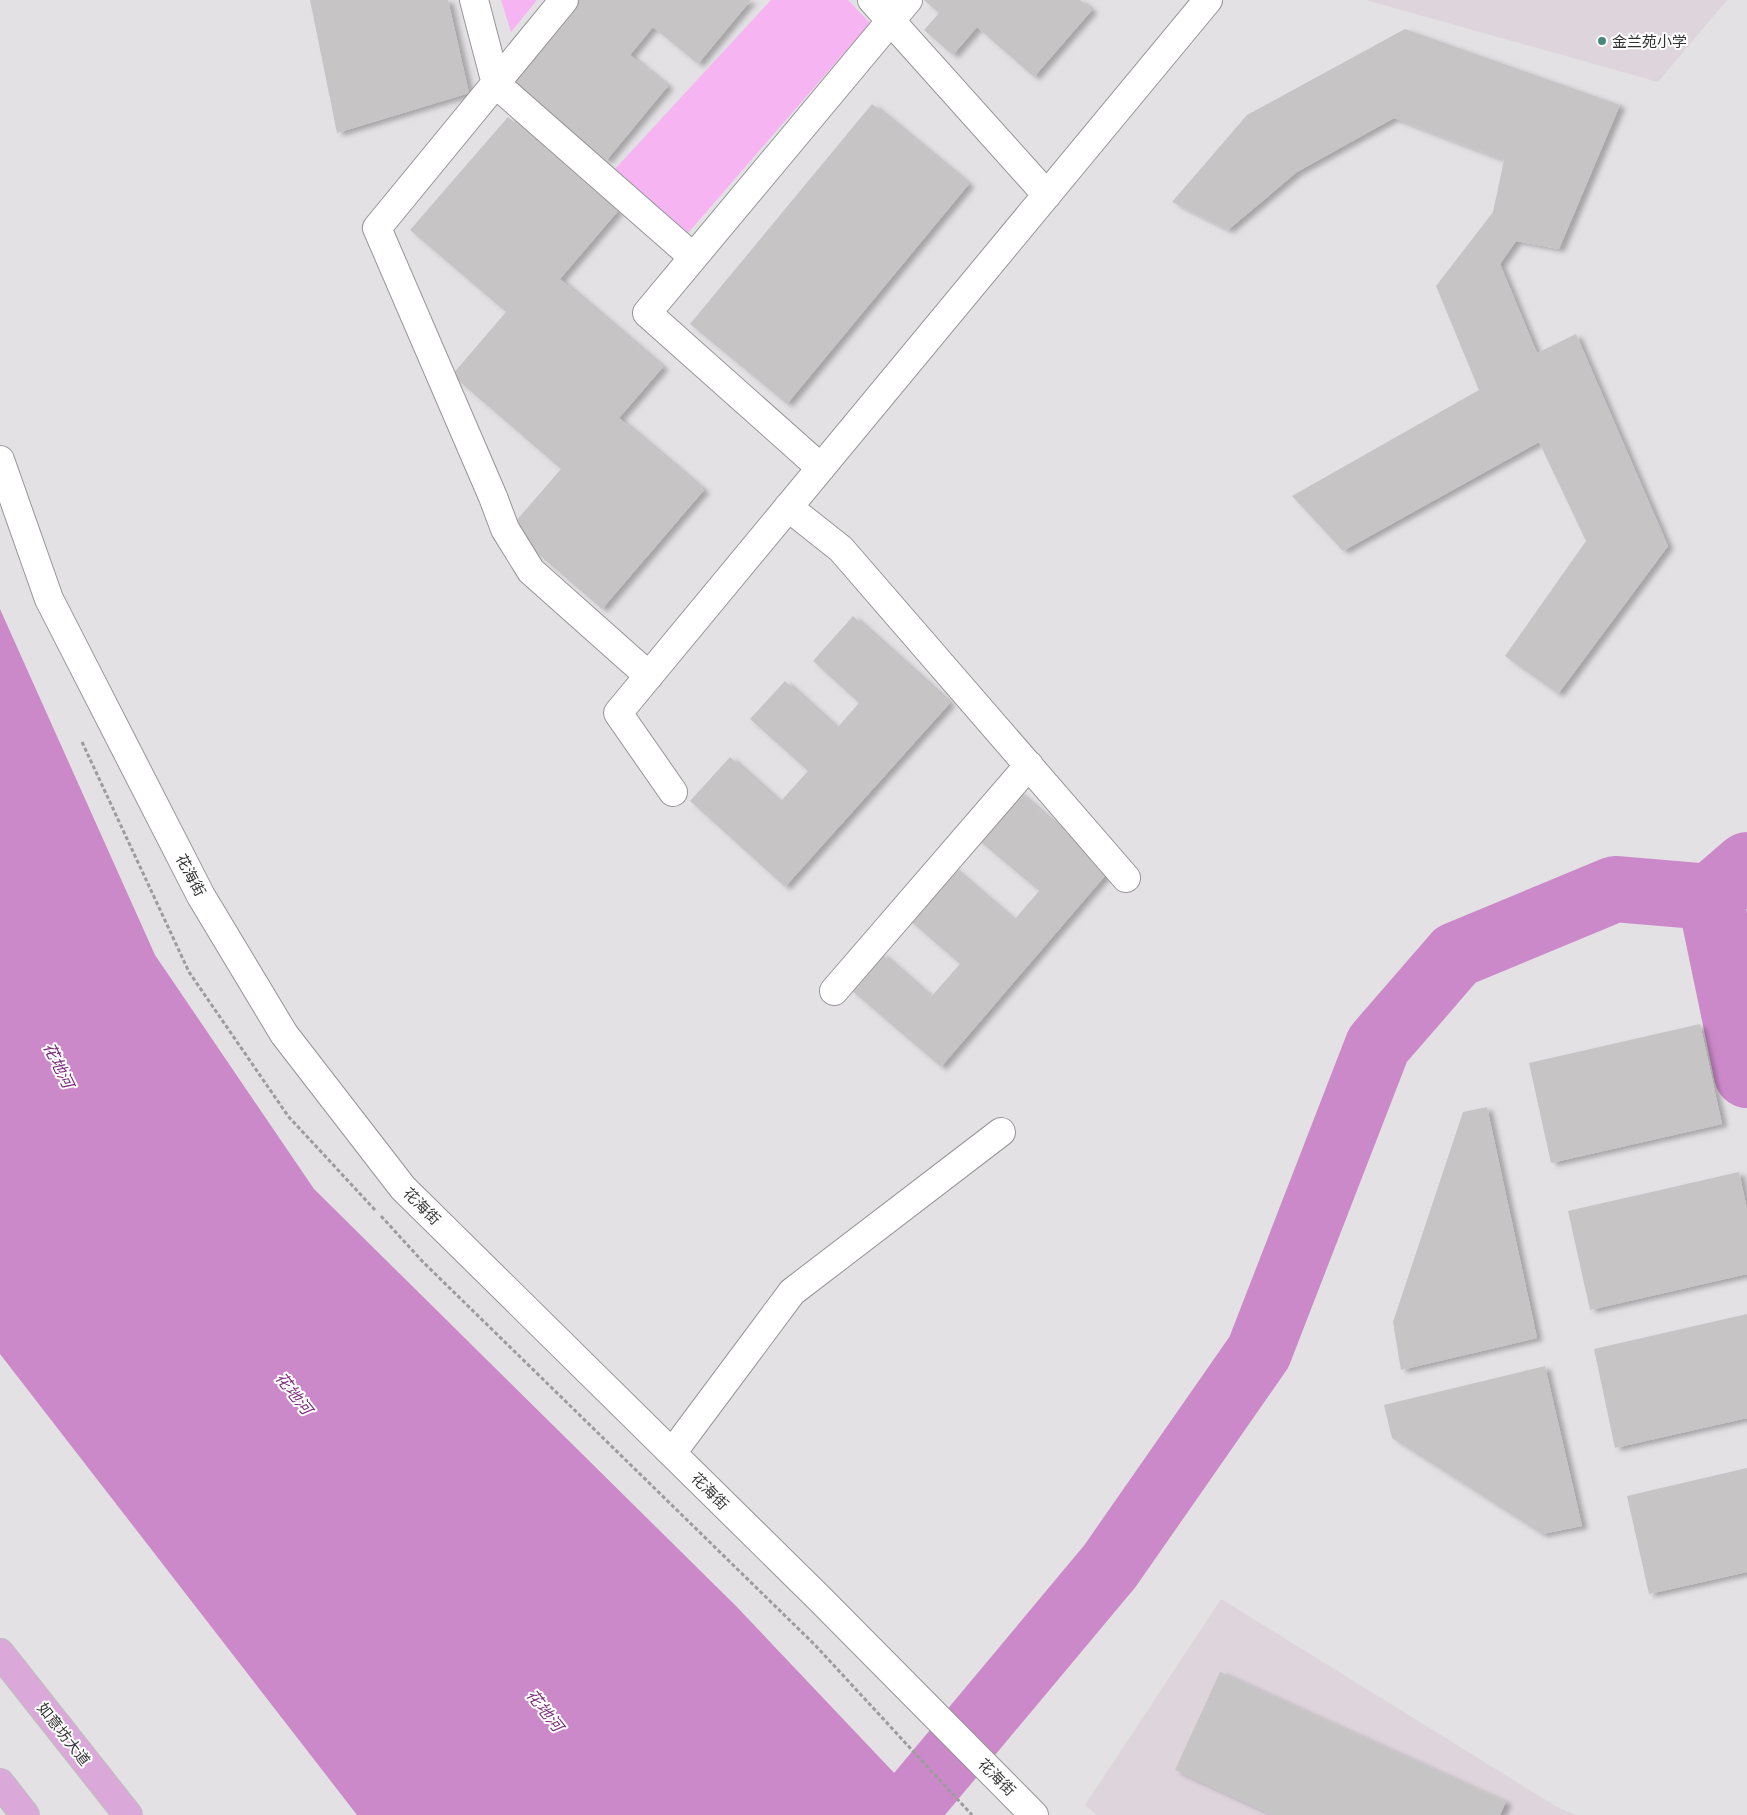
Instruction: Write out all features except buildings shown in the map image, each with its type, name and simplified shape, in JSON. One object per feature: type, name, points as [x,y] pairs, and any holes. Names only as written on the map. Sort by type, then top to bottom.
[{"type":"main road","name":"如意坊大道","points":[[0,1653],[128,1815]]},
{"type":"main road","points":[[0,1784],[25,1815]]},
{"type":"street","points":[[474,0],[496,84],[693,257]]},
{"type":"street","points":[[564,0],[377,228],[505,529],[531,571],[649,676]]},
{"type":"street","points":[[872,0],[899,10],[1047,195]]},
{"type":"street","points":[[673,792],[618,713],[1208,0]]},
{"type":"street","points":[[821,468],[647,313],[899,10]]},
{"type":"street","name":"花海街","points":[[0,460],[49,599],[201,896],[284,1034],[403,1188],[672,1453],[1034,1815]]},
{"type":"street","points":[[788,507],[841,549],[1126,878]]},
{"type":"street","points":[[834,991],[1029,765]]},
{"type":"street","points":[[672,1453],[792,1292],[1001,1132]]},
{"type":"path","points":[[897,1733],[972,1815]]},
{"type":"shaded area","points":[[501,0],[537,0],[511,32]]},
{"type":"shaded area","points":[[771,0],[848,0],[870,23],[688,233],[614,170]]},
{"type":"shaded area","name":"金兰苑小学","points":[[1366,0],[1727,0],[1658,82]]},
{"type":"shaded area","points":[[1221,1599],[1557,1807],[1576,1815],[1097,1815],[1085,1805]]},
{"type":"water","name":"花地河","points":[[0,609],[155,955],[314,1189],[736,1606],[934,1815],[357,1815],[0,1354]]},
{"type":"waterway","points":[[902,1815],[1110,1566],[1259,1352],[1378,1045],[1456,955],[1615,889],[1710,897],[1747,865]]},
{"type":"waterway","points":[[1710,897],[1747,1075]]},
{"type":"place","name":"金兰苑小学","points":[[1602,41]]}]
